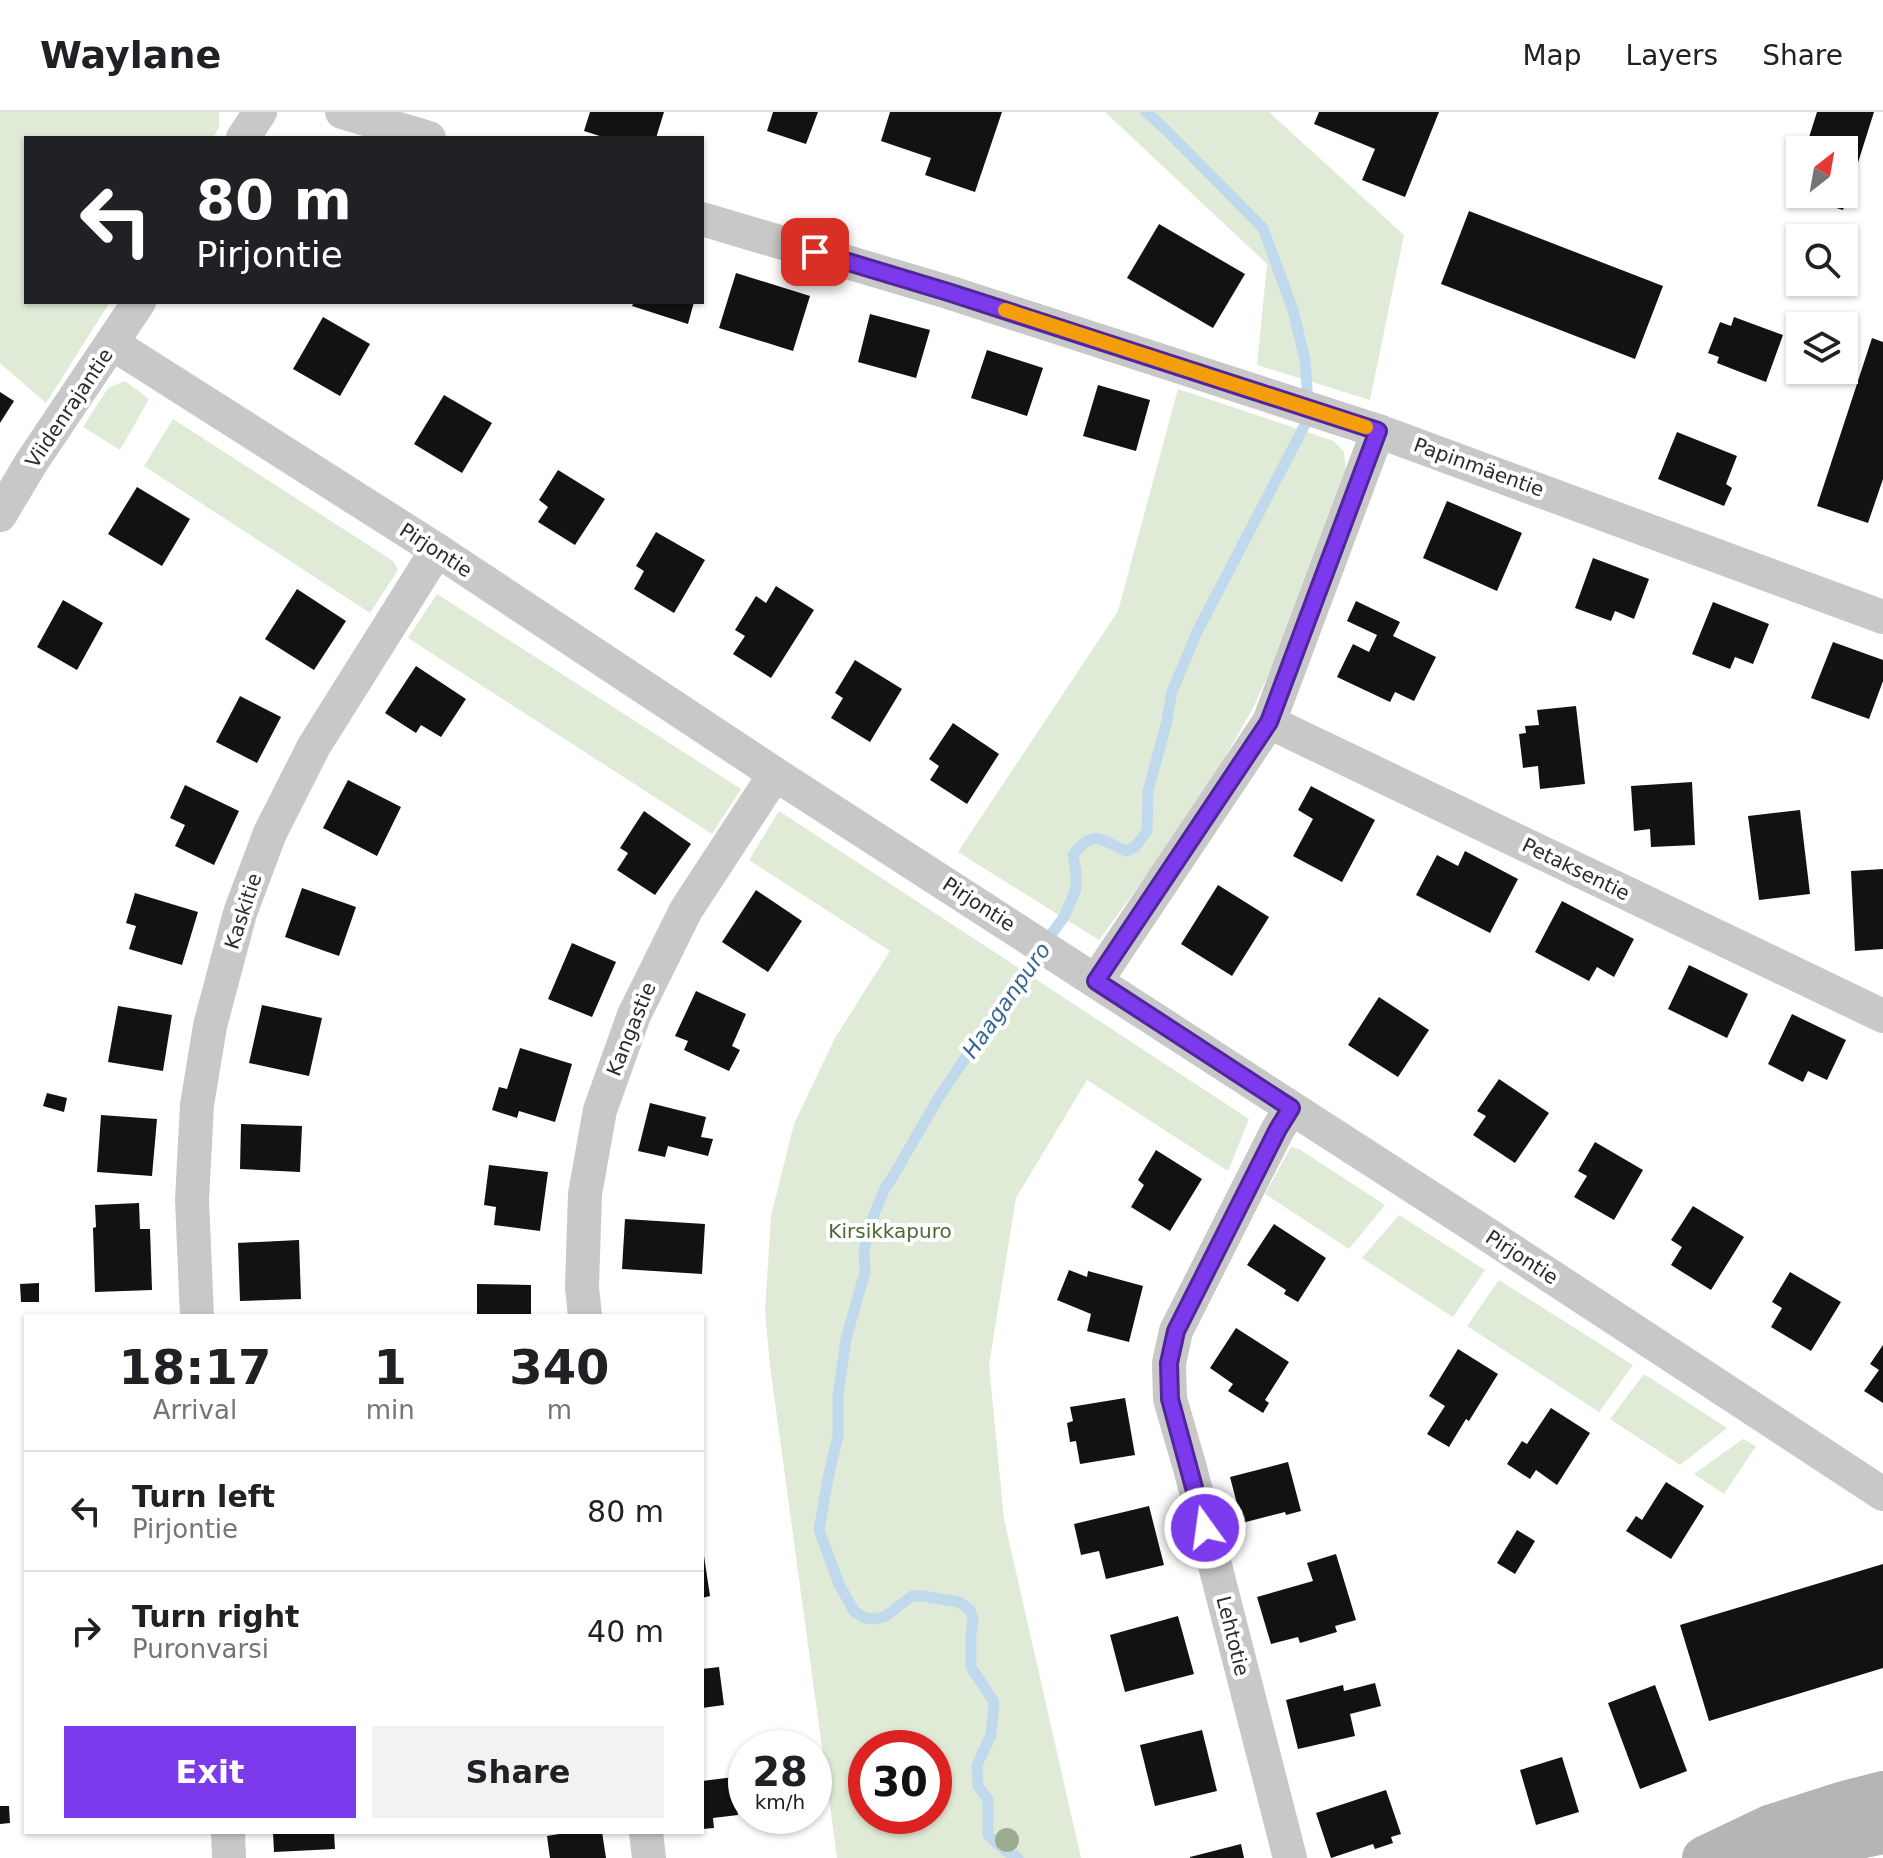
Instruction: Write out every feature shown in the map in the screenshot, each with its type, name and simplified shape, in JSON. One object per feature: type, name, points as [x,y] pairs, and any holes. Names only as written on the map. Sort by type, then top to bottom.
[{"type":"main road","points":[[1708,1857],[1769,1827],[1883,1793]]},
{"type":"main road","points":[[1708,1857],[1801,1849],[1883,1832]]},
{"type":"street","points":[[244,136],[260,112]]},
{"type":"street","points":[[342,112],[422,136]]},
{"type":"street","name":"Papinmäentie","points":[[704,220],[948,292],[1378,431],[1883,617]]},
{"type":"street","name":"Viidenrajantie","points":[[0,515],[31,463],[138,304]]},
{"type":"street","name":"Pirjontie","points":[[113,344],[437,550],[775,774],[1883,1494]]},
{"type":"street","points":[[1096,981],[1269,722],[1378,431]]},
{"type":"street","name":"Kaskitie","points":[[197,1314],[192,1200],[197,1105],[210,1026],[240,913],[270,833],[314,746],[437,550]]},
{"type":"street","name":"Petaksentie","points":[[1269,722],[1883,1016]]},
{"type":"street","name":"Kangastie","points":[[585,1314],[582,1287],[585,1194],[600,1110],[634,1015],[686,910],[775,774]]},
{"type":"street","name":"Lehtotie","points":[[1290,1858],[1170,1399],[1169,1363],[1176,1331],[1291,1108]]},
{"type":"street","points":[[228,1834],[229,1858]]},
{"type":"street","points":[[646,1834],[649,1858]]},
{"type":"green space","points":[[0,112],[219,112],[219,127],[214,136],[24,136],[24,304],[109,304],[46,403],[0,363]]},
{"type":"green space","points":[[1105,112],[1269,112],[1404,235],[1370,400],[1257,365],[1267,264]]},
{"type":"green space","points":[[125,381],[149,399],[120,450],[83,427],[108,388]]},
{"type":"green space","points":[[1178,389],[1334,441],[1344,452],[1347,481],[1318,568],[1253,708],[1195,810],[1099,940],[958,852],[1118,611]]},
{"type":"green space","points":[[173,419],[393,561],[398,570],[370,613],[144,466]]},
{"type":"green space","points":[[437,594],[741,789],[712,834],[408,638]]},
{"type":"green space","name":"Kirsikkapuro","points":[[779,811],[1249,1119],[1228,1171],[1087,1080],[1016,1198],[989,1365],[1004,1519],[1081,1858],[837,1858],[832,1821],[832,1730],[820,1730],[765,1311],[771,1216],[794,1124],[835,1038],[890,951],[749,860]]},
{"type":"green space","points":[[1291,1147],[1299,1149],[1385,1205],[1349,1249],[1265,1194]]},
{"type":"green space","points":[[1399,1215],[1485,1270],[1453,1317],[1362,1258]]},
{"type":"green space","points":[[1499,1280],[1633,1365],[1599,1412],[1467,1326]]},
{"type":"green space","points":[[1644,1374],[1727,1428],[1680,1465],[1610,1419]]},
{"type":"green space","points":[[1743,1439],[1756,1446],[1724,1494],[1694,1474]]},
{"type":"building","points":[[590,112],[664,112],[657,136],[600,136],[584,131]]},
{"type":"building","points":[[773,112],[818,112],[806,144],[767,131]]},
{"type":"building","points":[[890,112],[1002,112],[975,192],[925,175],[931,158],[881,141]]},
{"type":"building","points":[[1319,112],[1439,112],[1405,197],[1362,180],[1375,149],[1314,124]]},
{"type":"building","points":[[1817,112],[1874,112],[1858,163],[1858,136],[1809,136]]},
{"type":"building","points":[[1469,211],[1663,286],[1635,359],[1441,284]]},
{"type":"building","points":[[1159,224],[1245,274],[1213,328],[1127,278]]},
{"type":"building","points":[[736,273],[810,296],[793,351],[719,328]]},
{"type":"building","points":[[633,304],[693,304],[688,324]]},
{"type":"building","points":[[870,314],[930,330],[916,378],[858,362]]},
{"type":"building","points":[[323,317],[370,344],[340,396],[293,369]]},
{"type":"building","points":[[1734,317],[1783,335],[1766,382],[1717,363],[1719,357],[1708,353],[1720,322],[1731,326]]},
{"type":"building","points":[[1872,338],[1883,342],[1883,479],[1868,523],[1817,506]]},
{"type":"building","points":[[987,350],[1043,368],[1027,416],[971,398]]},
{"type":"building","points":[[1098,385],[1150,400],[1136,451],[1083,436]]},
{"type":"building","points":[[0,392],[14,401],[0,423]]},
{"type":"building","points":[[444,395],[492,423],[462,473],[414,444]]},
{"type":"building","points":[[1677,432],[1737,456],[1726,484],[1732,488],[1724,506],[1658,479]]},
{"type":"building","points":[[558,470],[605,499],[575,545],[538,522],[548,507],[539,500]]},
{"type":"building","points":[[137,487],[190,519],[162,566],[108,534]]},
{"type":"building","points":[[1447,501],[1522,533],[1497,591],[1423,558]]},
{"type":"building","points":[[656,532],[705,560],[674,613],[634,589],[644,571],[636,566]]},
{"type":"building","points":[[1593,558],[1649,579],[1634,619],[1615,611],[1611,621],[1575,608]]},
{"type":"building","points":[[776,586],[814,610],[771,678],[733,654],[745,636],[735,630],[756,596],[766,603]]},
{"type":"building","points":[[297,589],[346,621],[314,670],[265,639]]},
{"type":"building","points":[[63,600],[103,623],[77,670],[37,647]]},
{"type":"building","points":[[1356,601],[1400,622],[1393,636],[1436,657],[1414,701],[1395,692],[1390,702],[1337,677],[1353,644],[1369,652],[1377,635],[1347,621]]},
{"type":"building","points":[[1713,602],[1769,624],[1753,664],[1735,657],[1730,669],[1692,654]]},
{"type":"building","points":[[1833,642],[1883,660],[1883,681],[1869,719],[1811,698]]},
{"type":"building","points":[[855,660],[902,689],[870,742],[831,718],[843,698],[835,693]]},
{"type":"building","points":[[416,666],[466,699],[441,737],[421,725],[416,733],[385,713]]},
{"type":"building","points":[[240,696],[281,717],[257,763],[216,742]]},
{"type":"building","points":[[1576,706],[1585,784],[1540,789],[1538,766],[1523,768],[1519,734],[1526,733],[1525,726],[1539,725],[1537,710]]},
{"type":"building","points":[[953,723],[999,754],[967,804],[930,780],[939,766],[929,759]]},
{"type":"building","points":[[348,780],[401,807],[377,856],[323,828]]},
{"type":"building","points":[[1692,782],[1695,845],[1651,847],[1650,829],[1634,831],[1631,786]]},
{"type":"building","points":[[185,785],[239,811],[214,865],[175,846],[185,825],[170,818]]},
{"type":"building","points":[[1311,786],[1375,820],[1342,882],[1293,856],[1313,819],[1298,810]]},
{"type":"building","points":[[1800,810],[1810,894],[1759,900],[1748,816]]},
{"type":"building","points":[[644,811],[691,844],[655,895],[617,870],[628,853],[620,848]]},
{"type":"building","points":[[1465,851],[1518,879],[1490,933],[1416,895],[1437,855],[1458,866]]},
{"type":"building","points":[[1883,869],[1883,949],[1855,951],[1851,871]]},
{"type":"building","points":[[1218,885],[1269,917],[1232,976],[1181,944]]},
{"type":"building","points":[[302,888],[356,907],[339,956],[285,937]]},
{"type":"building","points":[[756,890],[802,921],[768,972],[722,942]]},
{"type":"building","points":[[135,893],[198,912],[182,965],[129,949],[136,926],[126,923]]},
{"type":"building","points":[[1562,901],[1634,939],[1614,977],[1597,967],[1589,981],[1535,952]]},
{"type":"building","points":[[572,943],[616,962],[592,1017],[548,999]]},
{"type":"building","points":[[1689,965],[1748,994],[1727,1038],[1668,1009]]},
{"type":"building","points":[[696,991],[746,1014],[732,1046],[740,1050],[729,1071],[684,1050],[688,1041],[675,1036]]},
{"type":"building","points":[[1379,997],[1429,1030],[1398,1077],[1348,1045]]},
{"type":"building","points":[[262,1005],[322,1018],[309,1076],[249,1063]]},
{"type":"building","points":[[118,1006],[172,1015],[163,1071],[108,1062]]},
{"type":"building","points":[[1792,1014],[1846,1040],[1827,1080],[1808,1071],[1803,1082],[1768,1064]]},
{"type":"building","points":[[520,1048],[572,1064],[555,1122],[519,1111],[517,1118],[492,1110],[499,1087],[507,1089]]},
{"type":"building","points":[[1499,1079],[1549,1113],[1515,1163],[1473,1135],[1486,1116],[1477,1111]]},
{"type":"building","points":[[47,1093],[67,1098],[64,1112],[43,1106]]},
{"type":"building","points":[[650,1103],[706,1117],[701,1137],[713,1139],[708,1156],[668,1146],[665,1157],[638,1151]]},
{"type":"building","points":[[101,1115],[157,1119],[152,1176],[97,1172]]},
{"type":"building","points":[[241,1124],[302,1126],[300,1172],[240,1169]]},
{"type":"building","points":[[1595,1142],[1643,1170],[1614,1220],[1574,1197],[1587,1176],[1578,1171]]},
{"type":"building","points":[[1156,1150],[1202,1179],[1170,1231],[1131,1207],[1144,1185],[1138,1180]]},
{"type":"building","points":[[489,1165],[548,1172],[540,1231],[494,1225],[496,1207],[484,1205]]},
{"type":"building","points":[[139,1203],[140,1229],[150,1229],[152,1290],[95,1292],[95,1205]]},
{"type":"building","points":[[1693,1206],[1744,1237],[1711,1290],[1671,1265],[1682,1247],[1671,1240]]},
{"type":"building","points":[[625,1219],[705,1224],[702,1274],[622,1269]]},
{"type":"building","points":[[1274,1224],[1326,1258],[1298,1302],[1284,1294],[1286,1290],[1247,1265]]},
{"type":"building","points":[[299,1240],[301,1299],[240,1301],[238,1243]]},
{"type":"building","points":[[1069,1270],[1087,1277],[1088,1271],[1143,1286],[1129,1342],[1087,1331],[1091,1314],[1057,1300]]},
{"type":"building","points":[[1790,1272],[1841,1302],[1811,1351],[1771,1327],[1782,1308],[1772,1302]]},
{"type":"building","points":[[39,1283],[39,1302],[21,1302],[20,1284]]},
{"type":"building","points":[[477,1284],[531,1285],[531,1314],[477,1314]]},
{"type":"building","points":[[1236,1328],[1289,1362],[1265,1400],[1269,1403],[1263,1413],[1228,1391],[1233,1384],[1210,1368]]},
{"type":"building","points":[[1883,1345],[1883,1403],[1864,1391],[1879,1370],[1870,1364]]},
{"type":"building","points":[[1458,1349],[1498,1374],[1449,1447],[1427,1434],[1445,1406],[1429,1396]]},
{"type":"building","points":[[1125,1398],[1135,1455],[1080,1464],[1076,1441],[1070,1442],[1067,1423],[1073,1421],[1070,1407]]},
{"type":"building","points":[[1551,1408],[1590,1433],[1557,1485],[1536,1470],[1530,1479],[1507,1464],[1522,1441],[1527,1444]]},
{"type":"building","points":[[1288,1462],[1301,1511],[1242,1523],[1230,1477]]},
{"type":"building","points":[[1666,1482],[1704,1506],[1671,1559],[1626,1531],[1636,1516],[1642,1520]]},
{"type":"building","points":[[1149,1506],[1164,1565],[1106,1579],[1099,1551],[1081,1555],[1074,1524]]},
{"type":"building","points":[[1517,1530],[1535,1541],[1515,1574],[1497,1563]]},
{"type":"building","points":[[1336,1554],[1356,1620],[1335,1626],[1337,1632],[1300,1643],[1298,1637],[1271,1644],[1257,1597],[1313,1581],[1307,1563]]},
{"type":"building","points":[[704,1556],[710,1596],[704,1598]]},
{"type":"building","points":[[1883,1564],[1883,1668],[1709,1721],[1680,1625]]},
{"type":"building","points":[[1178,1616],[1194,1674],[1125,1692],[1110,1635]]},
{"type":"building","points":[[719,1667],[724,1705],[704,1708],[704,1669]]},
{"type":"building","points":[[1375,1683],[1381,1706],[1350,1714],[1355,1736],[1298,1749],[1286,1700],[1343,1685],[1344,1691]]},
{"type":"building","points":[[1655,1685],[1687,1771],[1640,1789],[1608,1703]]},
{"type":"building","points":[[1202,1730],[1217,1791],[1155,1806],[1140,1745]]},
{"type":"building","points":[[1562,1757],[1579,1812],[1536,1825],[1520,1770]]},
{"type":"building","points":[[728,1778],[728,1816],[713,1818],[714,1828],[704,1829],[704,1781]]},
{"type":"building","points":[[1386,1790],[1401,1834],[1391,1837],[1393,1843],[1375,1849],[1373,1844],[1331,1858],[1316,1813]]},
{"type":"building","points":[[0,1806],[9,1806],[10,1823],[0,1824]]},
{"type":"building","points":[[273,1834],[334,1834],[335,1849],[274,1852]]},
{"type":"building","points":[[602,1834],[606,1858],[550,1858],[547,1836]]},
{"type":"building","points":[[1241,1844],[1244,1858],[1190,1858],[1190,1857]]},
{"type":"waterway","name":"Haaganpuro","points":[[1018,1858],[988,1835],[988,1799],[978,1786],[977,1765],[991,1735],[994,1702],[971,1667],[973,1618],[970,1610],[959,1602],[912,1596],[886,1616],[865,1618],[854,1611],[839,1584],[819,1530],[838,1436],[838,1396],[846,1339],[865,1272],[864,1251],[869,1227],[885,1188],[939,1097],[1064,917],[1076,889],[1073,855],[1092,839],[1104,840],[1126,851],[1135,847],[1147,831],[1148,791],[1172,692],[1197,632],[1309,417],[1305,360],[1293,310],[1263,228],[1146,112]]},
{"type":"slow traffic","points":[[1005,310],[1366,427]]},
{"type":"route","points":[[815,252],[1378,431],[1269,722],[1096,981],[1291,1108],[1176,1331],[1169,1363],[1170,1399],[1205,1528]]}]
